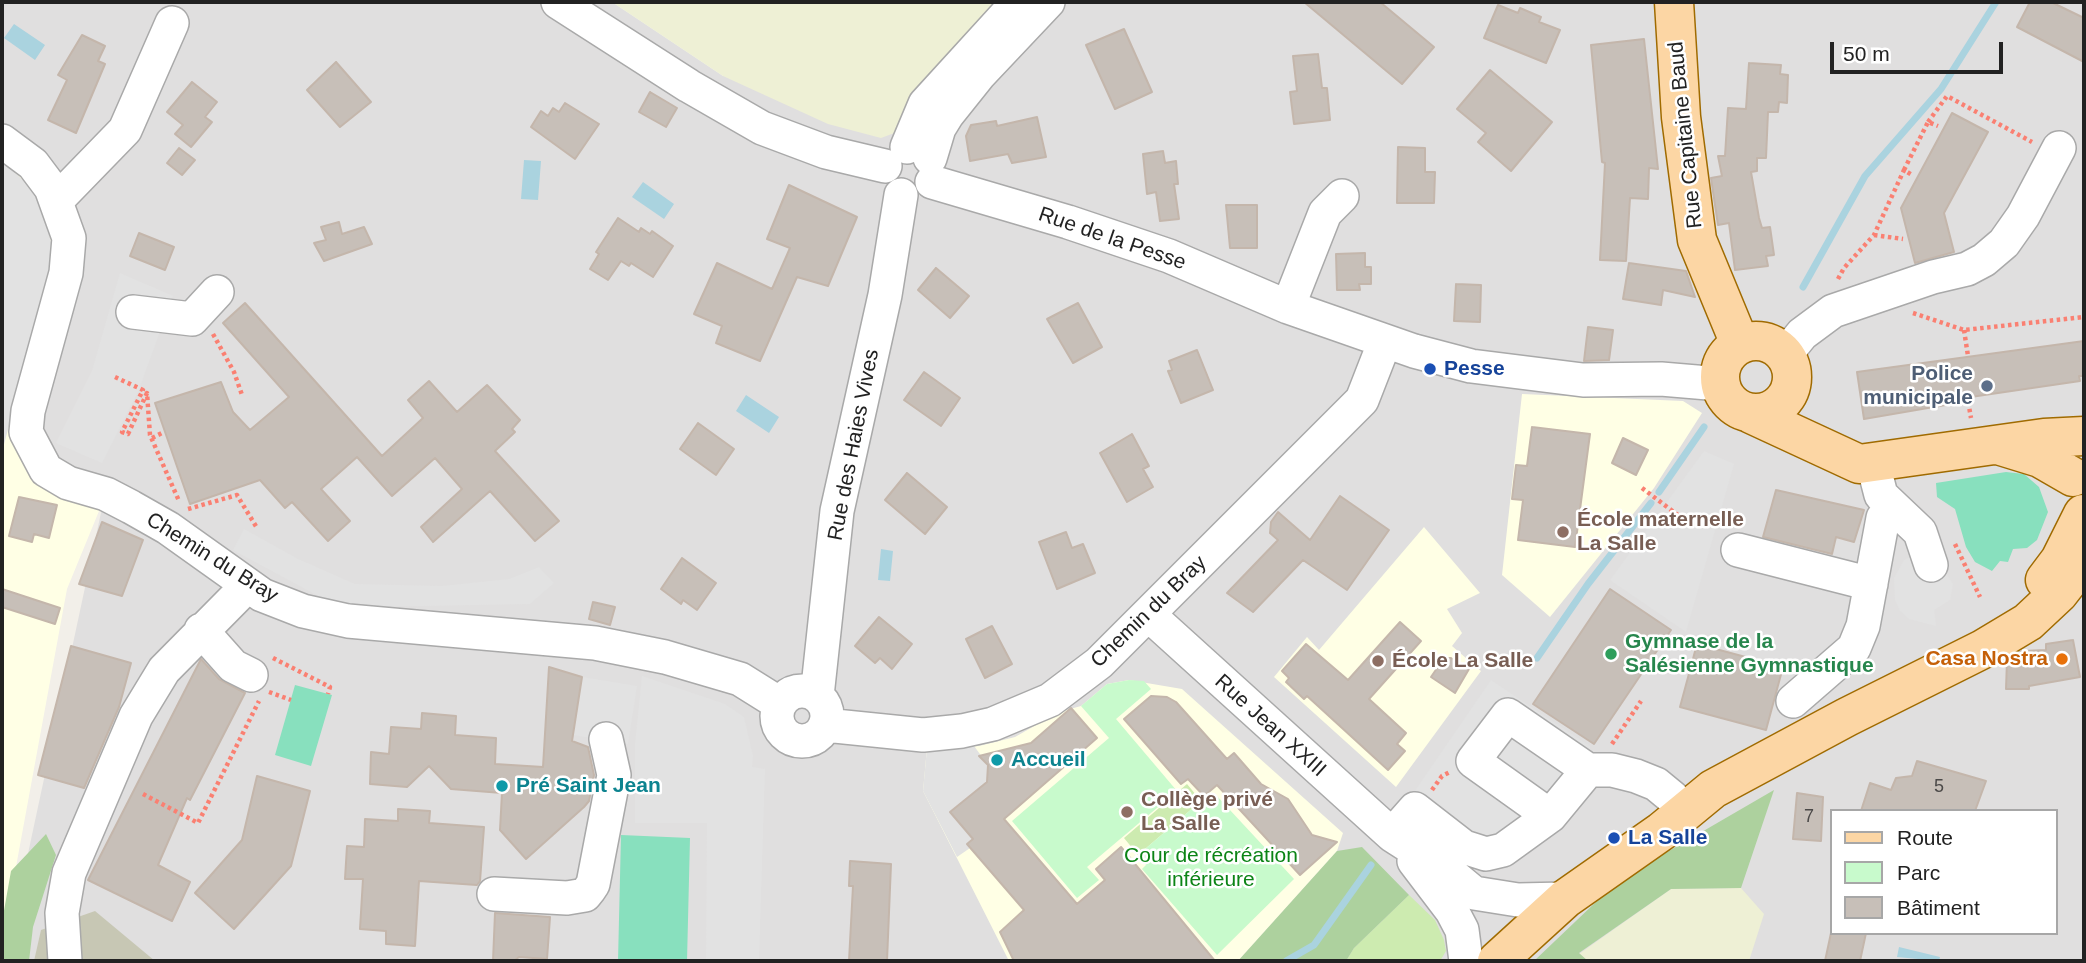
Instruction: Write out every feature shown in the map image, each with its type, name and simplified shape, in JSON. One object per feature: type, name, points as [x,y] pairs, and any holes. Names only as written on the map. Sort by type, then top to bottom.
[{"type":"main road","name":"Rue Capitaine Baud","points":[[1674,2],[1681,117],[1697,240],[1741,344]]},
{"type":"main road","points":[[1861,462],[1815,427],[1772,344],[1756,341],[1741,344],[1728,353],[1720,368],[1720,384],[1725,398],[1735,408],[1861,462],[2084,436]]},
{"type":"main road","points":[[1751,414],[1768,412],[1781,404],[1788,372]]},
{"type":"main road","points":[[1847,717],[1893,678],[2019,610],[2060,560],[2084,514],[2074,494],[2079,462],[2040,458],[2000,445]]},
{"type":"main road","points":[[1505,953],[1565,899],[1662,831],[1713,789],[1847,717],[1928,678],[2028,622],[2059,593],[2084,561]]},
{"type":"main road","points":[[1565,899],[1593,859],[1614,838],[1673,798],[1691,791],[1713,789]]},
{"type":"street","name":"Rue de la Pesse","points":[[558,2],[678,79],[762,128],[826,152],[914,163],[1156,252],[1288,307],[1339,348],[1380,353],[1404,370],[1471,366],[1583,380],[1661,379],[1720,384]]},
{"type":"street","points":[[914,163],[925,104],[1018,2]]},
{"type":"street","points":[[914,163],[979,75],[1048,2]]},
{"type":"street","points":[[57,200],[107,152],[131,121],[172,23]]},
{"type":"street","name":"Chemin du Bray","points":[[3,145],[33,164],[57,200],[69,238],[69,256],[28,411],[26,432],[46,470],[68,484],[106,494],[131,507],[168,528],[262,595],[303,611],[348,621],[558,638],[665,657],[740,679],[780,704]]},
{"type":"street","points":[[1788,372],[1802,334],[1833,311],[1933,277],[1967,269],[1984,260],[2004,243],[2023,216],[2057,151]]},
{"type":"street","name":"Rue des Haies Vives","points":[[821,710],[837,511],[884,295],[901,195],[888,184],[914,163]]},
{"type":"street","points":[[1288,307],[1325,213],[1342,196]]},
{"type":"street","points":[[133,312],[192,319],[207,303]]},
{"type":"street","name":"Chemin du Bray","points":[[821,710],[923,735],[993,724],[1050,700],[1099,663],[1149,615],[1362,400],[1380,353]]},
{"type":"street","points":[[1861,462],[1894,508],[1920,532],[1929,552],[1931,565]]},
{"type":"street","points":[[1793,701],[1854,648],[1863,626],[1882,518],[1894,508]]},
{"type":"street","points":[[1738,550],[1871,584]]},
{"type":"street","points":[[65,961],[62,913],[64,894],[86,830],[122,745],[148,694],[164,670],[248,585]]},
{"type":"street","name":"Rue Jean XXIII","points":[[1149,615],[1392,835],[1483,896],[1505,928],[1505,953],[1464,946],[1438,892],[1392,835]]},
{"type":"street","points":[[201,630],[233,666],[262,674]]},
{"type":"street","points":[[797,691],[821,710],[821,732],[808,740],[792,738],[780,728],[780,704],[797,691]]},
{"type":"street","points":[[1550,816],[1474,761],[1508,715],[1591,770],[1636,776],[1656,784],[1673,798]]},
{"type":"street","points":[[494,894],[567,898],[585,895],[589,890],[593,884],[614,775],[606,739]]},
{"type":"street","points":[[1392,835],[1415,809],[1464,847],[1486,854],[1503,850],[1550,816],[1591,770]]},
{"type":"street","name":"Rue Jean XXIII","points":[[1483,896],[1518,900],[1565,899]]},
{"type":"path","points":[[1841,288],[1838,279],[1844,268],[1874,234],[1928,121],[1947,96],[2057,151]]},
{"type":"path","points":[[1928,121],[1938,125]]},
{"type":"path","points":[[1904,170],[1912,175]]},
{"type":"path","points":[[1874,234],[1903,239]]},
{"type":"path","points":[[207,303],[211,331],[234,372],[242,395]]},
{"type":"path","points":[[1903,314],[1915,313],[1964,330],[2084,317]]},
{"type":"path","points":[[1964,330],[1968,356]]},
{"type":"path","points":[[115,377],[143,390],[122,432],[128,434],[147,393],[152,438],[177,499],[187,509],[237,495],[257,528]]},
{"type":"path","points":[[1967,395],[1971,421]]},
{"type":"path","points":[[152,438],[162,433]]},
{"type":"path","points":[[1642,488],[1691,525]]},
{"type":"path","points":[[262,674],[330,687],[328,694]]},
{"type":"path","points":[[262,674],[291,700]]},
{"type":"path","points":[[143,794],[198,823],[262,674]]},
{"type":"path","points":[[1591,770],[1642,701]]},
{"type":"path","points":[[1432,791],[1442,776]]},
{"type":"shaded area","points":[[2,2],[612,2],[723,76],[1019,2],[2084,2],[2084,961],[5,961],[105,494],[46,470],[2,141]]},
{"type":"shaded area","points":[[612,2],[1019,2],[905,129],[881,138],[828,124],[723,76]]},
{"type":"shaded area","points":[[2,141],[69,241],[35,452],[106,494],[67,589],[2,943]]},
{"type":"shaded area","points":[[2,161],[34,190],[45,215],[54,256],[2,452]]},
{"type":"shaded area","points":[[120,273],[173,296],[138,392],[102,463],[56,443],[92,371]]},
{"type":"shaded area","name":"École maternelle La Salle","points":[[1522,394],[1683,401],[1702,413],[1654,488],[1550,617],[1502,575]]},
{"type":"shaded area","points":[[1704,451],[1734,464],[1686,632],[1610,580]]},
{"type":"shaded area","name":"École La Salle","points":[[1424,527],[1480,593],[1447,609],[1462,633],[1452,646],[1481,671],[1396,787],[1274,677],[1307,637],[1319,650]]},
{"type":"shaded area","points":[[244,529],[298,559],[355,584],[442,586],[509,579],[539,567],[554,583],[530,604],[369,607],[322,598],[233,550]]},
{"type":"shaded area","points":[[1913,555],[1944,570],[1953,584],[1950,600],[1934,610],[1936,626],[1909,619],[1900,611],[1895,600],[1894,578],[1904,560]]},
{"type":"shaded area","points":[[642,676],[725,704],[744,717],[753,756],[752,767],[765,769],[759,961],[706,961],[707,823],[635,823],[635,744]]},
{"type":"shaded area","points":[[582,677],[637,686],[628,744],[573,735]]},
{"type":"shaded area","name":"Collège privé La Salle","points":[[1129,680],[1182,689],[1343,833],[1337,851],[1238,961],[1009,961],[923,791],[927,748],[979,746],[1015,737],[1059,712],[1081,706],[1107,684]]},
{"type":"shaded area","points":[[1491,680],[1590,746],[1593,778],[1490,864],[1401,811]]},
{"type":"shaded area","points":[[974,746],[988,765],[987,782],[950,812],[973,839],[967,844],[970,848],[957,857],[923,791],[927,748]]},
{"type":"shaded area","points":[[1741,888],[1764,914],[1749,961],[1588,961],[1579,954],[1671,889]]},
{"type":"shaded area","points":[[95,911],[155,961],[34,961],[41,930]]},
{"type":"green space","points":[[2006,472],[2024,474],[2039,487],[2048,512],[2037,540],[2027,548],[2013,549],[2008,562],[2000,561],[1992,571],[1975,562],[1966,547],[1955,509],[1937,497],[1936,483]]},
{"type":"green space","points":[[1129,680],[1144,681],[1151,689],[1116,719],[1177,791],[1087,867],[1099,880],[1077,898],[1012,821],[1109,738],[1081,706],[1107,684]]},
{"type":"green space","points":[[295,685],[332,695],[311,766],[275,755]]},
{"type":"green space","points":[[1187,784],[1201,801],[1138,855],[1124,838]]},
{"type":"green space","points":[[1774,790],[1741,888],[1671,889],[1579,953],[1588,961],[1534,961],[1619,880]]},
{"type":"green space","name":"Cour de récréation inférieure","points":[[1216,795],[1294,879],[1217,955],[1142,869],[1146,865],[1138,855],[1201,801],[1204,806]]},
{"type":"green space","points":[[46,834],[56,855],[33,927],[29,961],[2,961],[2,922],[11,871]]},
{"type":"green space","points":[[621,835],[690,838],[687,961],[618,961]]},
{"type":"green space","points":[[1362,847],[1409,895],[1354,948],[1346,961],[1238,961],[1337,851]]},
{"type":"green space","points":[[1409,895],[1435,920],[1446,951],[1440,961],[1346,961],[1354,948]]},
{"type":"water","points":[[14,24],[45,45],[35,60],[4,38]]},
{"type":"water","points":[[524,160],[541,161],[538,200],[521,199]]},
{"type":"water","points":[[643,182],[674,204],[664,219],[632,197]]},
{"type":"water","points":[[746,395],[779,417],[769,433],[736,411]]},
{"type":"water","points":[[881,549],[893,551],[890,581],[878,580]]},
{"type":"water","points":[[1899,947],[1940,957],[1939,961],[1897,957]]},
{"type":"building","points":[[1304,2],[1380,2],[1434,47],[1402,84]]},
{"type":"building","points":[[2030,2],[2051,2],[2084,18],[2084,62],[2017,27]]},
{"type":"building","points":[[1498,5],[1518,13],[1520,8],[1541,17],[1539,22],[1560,30],[1546,63],[1484,38]]},
{"type":"building","points":[[1124,29],[1152,92],[1115,109],[1086,45]]},
{"type":"building","points":[[82,35],[105,46],[98,61],[105,64],[76,133],[48,120],[67,80],[58,75]]},
{"type":"building","points":[[1644,39],[1658,169],[1649,168],[1648,199],[1630,198],[1626,261],[1600,260],[1605,163],[1602,162],[1591,45]]},
{"type":"building","points":[[1318,54],[1322,88],[1327,88],[1330,120],[1294,124],[1290,92],[1297,91],[1293,56]]},
{"type":"building","points":[[336,62],[371,102],[340,127],[307,90]]},
{"type":"building","points":[[1749,63],[1781,65],[1780,74],[1788,75],[1787,103],[1779,102],[1778,112],[1768,112],[1766,158],[1757,158],[1757,171],[1751,172],[1759,218],[1762,228],[1770,227],[1774,255],[1766,256],[1768,266],[1735,270],[1729,223],[1718,225],[1711,178],[1722,176],[1718,156],[1725,156],[1728,108],[1746,109]]},
{"type":"building","points":[[1490,70],[1552,122],[1511,171],[1478,142],[1486,133],[1457,109]]},
{"type":"building","points":[[192,82],[217,102],[205,117],[212,122],[191,147],[175,134],[183,125],[167,112]]},
{"type":"building","points":[[650,92],[677,108],[666,127],[639,112]]},
{"type":"building","points":[[565,103],[599,124],[575,159],[531,127],[541,111],[548,116],[553,108],[559,112]]},
{"type":"building","points":[[1952,113],[1988,132],[1944,213],[1954,252],[1915,263],[1901,208]]},
{"type":"building","points":[[1037,117],[1046,157],[1012,163],[1008,154],[970,161],[966,136],[971,125],[996,121],[997,126]]},
{"type":"building","points":[[1398,147],[1425,148],[1425,172],[1435,172],[1434,203],[1397,203]]},
{"type":"building","points":[[179,148],[195,160],[182,175],[167,163]]},
{"type":"building","points":[[1163,151],[1165,163],[1176,161],[1178,184],[1174,184],[1179,219],[1160,221],[1156,192],[1147,194],[1143,154]]},
{"type":"building","points":[[789,185],[857,217],[828,286],[797,277],[760,361],[716,343],[722,326],[694,314],[717,263],[772,289],[790,248],[767,239]]},
{"type":"building","points":[[1226,205],[1257,205],[1257,248],[1230,248]]},
{"type":"building","points":[[618,218],[639,232],[641,228],[650,234],[652,231],[673,246],[653,277],[631,263],[629,266],[621,261],[608,280],[590,269],[599,254],[596,252]]},
{"type":"building","points":[[339,222],[342,234],[364,227],[372,244],[324,261],[314,243],[326,240],[321,227]]},
{"type":"building","points":[[139,233],[174,247],[165,270],[130,256]]},
{"type":"building","points":[[1365,253],[1365,267],[1371,267],[1371,284],[1359,284],[1360,290],[1337,290],[1336,254]]},
{"type":"building","points":[[1629,263],[1686,271],[1695,297],[1663,290],[1661,305],[1623,299]]},
{"type":"building","points":[[936,268],[969,296],[950,318],[918,290]]},
{"type":"building","points":[[1456,284],[1481,285],[1480,322],[1454,321]]},
{"type":"building","points":[[245,303],[382,456],[423,418],[408,400],[429,381],[457,412],[487,385],[520,420],[512,429],[515,432],[495,451],[559,521],[535,541],[490,491],[433,542],[421,527],[462,489],[435,458],[392,496],[357,457],[321,489],[350,521],[328,541],[292,502],[285,508],[260,480],[190,504],[155,403],[221,382],[233,412],[250,430],[289,397],[223,323]]},
{"type":"building","points":[[1078,303],[1102,347],[1073,363],[1047,319]]},
{"type":"building","points":[[1588,327],[1613,330],[1609,360],[1584,361]]},
{"type":"building","points":[[2084,341],[2084,376],[2079,376],[2080,381],[1957,399],[1957,403],[1864,419],[1857,372]]},
{"type":"building","points":[[1197,350],[1213,390],[1181,403],[1168,371],[1172,370],[1169,361]]},
{"type":"building","points":[[924,372],[960,398],[941,426],[904,400]]},
{"type":"building","points":[[698,423],[734,449],[716,475],[680,449]]},
{"type":"building","points":[[1532,427],[1590,434],[1575,547],[1518,540],[1523,500],[1512,499],[1516,465],[1527,466]]},
{"type":"building","points":[[1132,434],[1149,466],[1143,469],[1153,487],[1127,502],[1100,453]]},
{"type":"building","points":[[1623,438],[1648,450],[1636,475],[1612,463]]},
{"type":"building","points":[[907,473],[947,507],[925,534],[885,500]]},
{"type":"building","points":[[1776,490],[1864,510],[1854,542],[1836,537],[1832,554],[1763,537]]},
{"type":"building","points":[[1340,496],[1389,530],[1347,590],[1303,560],[1253,612],[1227,593],[1278,540],[1270,533],[1271,522],[1278,512],[1310,540]]},
{"type":"building","points":[[19,497],[57,505],[49,538],[34,534],[32,542],[9,536]]},
{"type":"building","points":[[102,522],[143,540],[122,596],[79,584]]},
{"type":"building","points":[[1066,532],[1072,548],[1083,544],[1095,573],[1057,589],[1039,542]]},
{"type":"building","points":[[682,558],[716,583],[697,610],[683,600],[681,604],[661,589]]},
{"type":"building","points":[[2,589],[60,608],[55,624],[2,607]]},
{"type":"building","name":"Gymnase de la Salésienne Gymnastique","points":[[1610,589],[1671,630],[1594,744],[1533,704]]},
{"type":"building","points":[[593,602],[615,607],[610,625],[589,619]]},
{"type":"building","points":[[879,617],[912,644],[892,669],[880,658],[875,663],[855,646]]},
{"type":"building","points":[[1400,622],[1421,641],[1369,699],[1406,733],[1397,744],[1405,751],[1388,770],[1307,696],[1304,699],[1286,682],[1289,678],[1282,671],[1306,644],[1348,680]]},
{"type":"building","points":[[992,626],[1012,664],[985,678],[966,639]]},
{"type":"building","points":[[2073,640],[2080,677],[2029,686],[2029,689],[2006,689],[2007,660],[2022,651],[2046,650],[2046,644]]},
{"type":"building","points":[[1697,644],[1783,667],[1766,730],[1680,707]]},
{"type":"building","points":[[71,646],[131,663],[119,707],[84,788],[38,775]]},
{"type":"building","points":[[1444,658],[1451,658],[1469,669],[1455,693],[1431,677]]},
{"type":"building","points":[[201,659],[219,679],[245,693],[190,800],[187,798],[158,865],[190,882],[172,921],[88,880]]},
{"type":"building","name":"Pré Saint Jean","points":[[549,667],[582,677],[572,741],[588,747],[594,775],[589,801],[526,859],[500,830],[502,793],[451,789],[429,766],[407,787],[370,784],[371,752],[389,754],[391,727],[421,729],[422,713],[456,716],[455,735],[496,738],[495,764],[543,767]]},
{"type":"building","points":[[1151,696],[1167,697],[1176,702],[1227,759],[1234,753],[1261,784],[1288,799],[1312,835],[1337,842],[1300,875],[1217,785],[1204,796],[1188,779],[1181,784],[1124,719]]},
{"type":"building","points":[[1071,708],[1097,738],[1004,819],[1077,904],[1105,880],[1096,869],[1121,847],[1215,961],[1014,961],[1000,932],[1024,910],[967,844],[973,839],[950,812],[987,782],[988,765],[979,756],[1031,743]]},
{"type":"building","points":[[1917,761],[1986,781],[1976,809],[1862,809],[1870,783],[1891,790],[1896,778],[1912,776]]},
{"type":"building","points":[[257,776],[310,791],[291,866],[234,929],[195,893],[242,840]]},
{"type":"building","points":[[1797,793],[1823,797],[1821,841],[1793,839]]},
{"type":"building","points":[[398,809],[430,811],[429,823],[484,827],[480,881],[477,885],[419,881],[415,946],[386,944],[386,931],[360,929],[363,879],[345,879],[347,846],[364,847],[365,819],[398,821]]},
{"type":"building","points":[[850,861],[891,864],[887,961],[849,961],[853,886],[849,886]]},
{"type":"building","points":[[495,913],[550,917],[547,959],[519,957],[514,961],[493,961]]},
{"type":"building","points":[[1831,935],[1866,935],[1860,961],[1825,961]]},
{"type":"waterway","points":[[1803,287],[1865,176],[1941,89],[1996,2]]},
{"type":"waterway","points":[[1659,492],[1704,427]]},
{"type":"waterway","points":[[1537,658],[1588,584],[1651,503]]},
{"type":"waterway","points":[[1286,961],[1314,945],[1371,865]]},
{"type":"place","name":"Pesse","points":[[1430,369]]},
{"type":"place","name":"Police municipale","points":[[1987,386]]},
{"type":"place","name":"École maternelle La Salle","points":[[1563,532]]},
{"type":"place","name":"Gymnase de la Salésienne Gymnastique","points":[[1611,654]]},
{"type":"place","name":"Casa Nostra","points":[[2062,659]]},
{"type":"place","name":"École La Salle","points":[[1378,661]]},
{"type":"place","name":"Accueil","points":[[997,760]]},
{"type":"place","name":"Pré Saint Jean","points":[[502,786]]},
{"type":"place","name":"Collège privé La Salle","points":[[1127,812]]},
{"type":"place","name":"La Salle","points":[[1614,838]]}]
